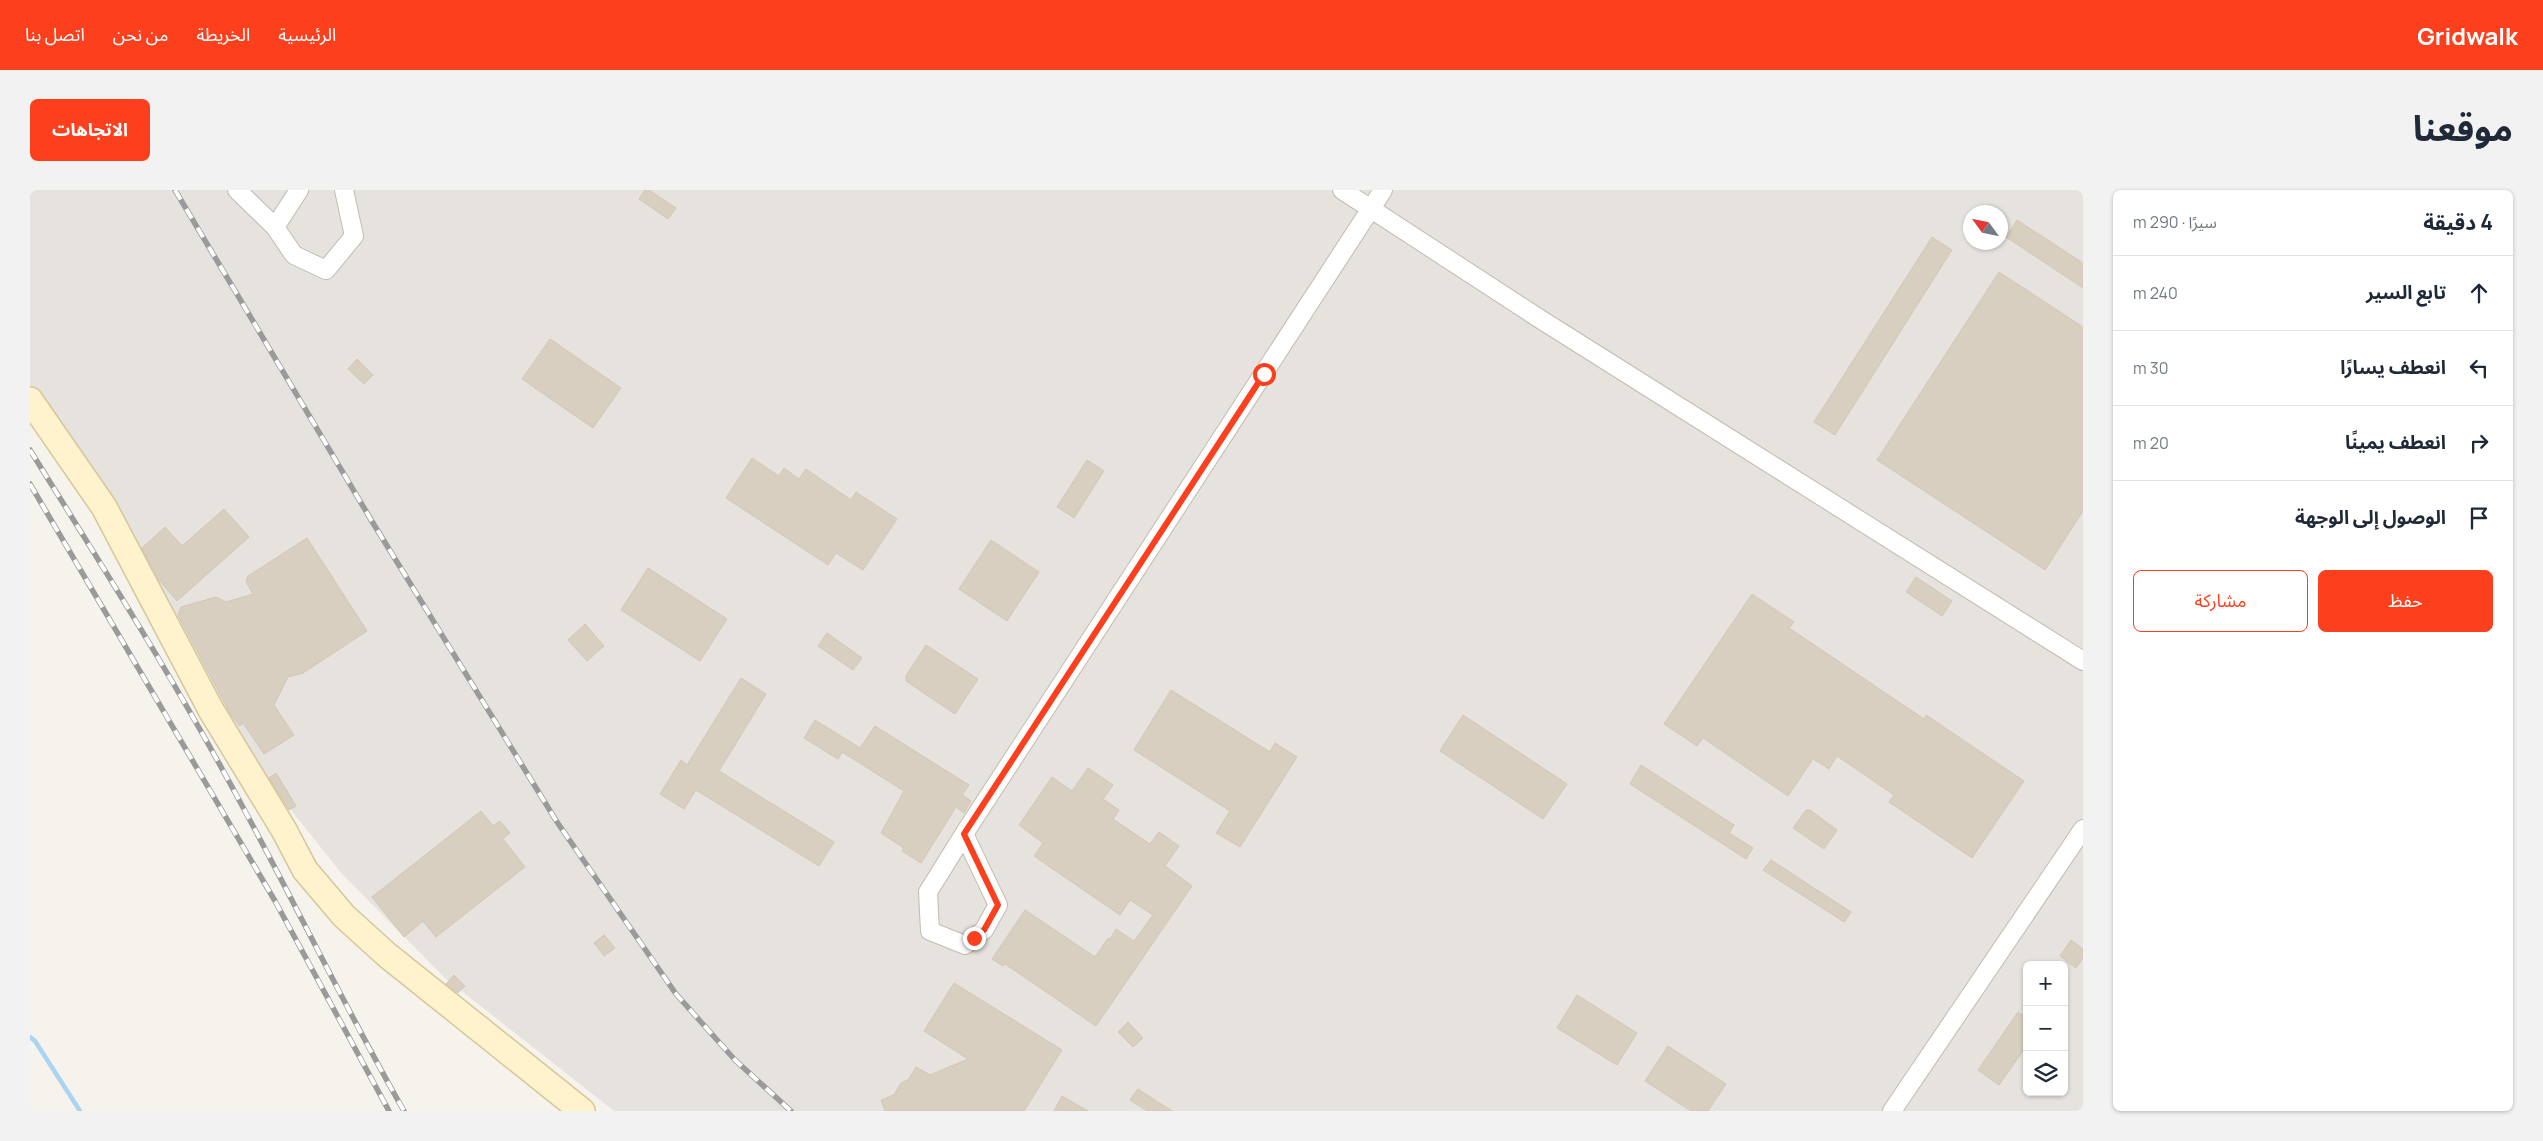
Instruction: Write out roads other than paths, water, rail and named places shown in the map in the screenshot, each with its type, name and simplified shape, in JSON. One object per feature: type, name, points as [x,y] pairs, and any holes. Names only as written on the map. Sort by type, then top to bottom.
[{"type":"street","points":[[237,190],[275,227],[294,255],[326,270],[354,236],[344,190]]},
{"type":"street","points":[[275,227],[299,190]]},
{"type":"street","points":[[1342,190],[1540,319],[2083,662]]},
{"type":"street","points":[[964,834],[998,905],[984,930],[965,946],[930,931],[928,892],[964,834],[1383,190]]},
{"type":"street","points":[[30,400],[104,507],[211,710],[284,830],[305,870],[344,916],[387,955],[582,1111]]},
{"type":"street","points":[[1892,1111],[2083,829]]},
{"type":"waterway","points":[[30,1037],[35,1041],[80,1111]]},
{"type":"railway","points":[[175,190],[373,523],[557,822],[676,994],[735,1060],[791,1111]]},
{"type":"railway","points":[[30,450],[194,719],[245,811],[363,1037],[404,1111]]},
{"type":"railway","points":[[30,484],[275,901],[389,1111]]}]
